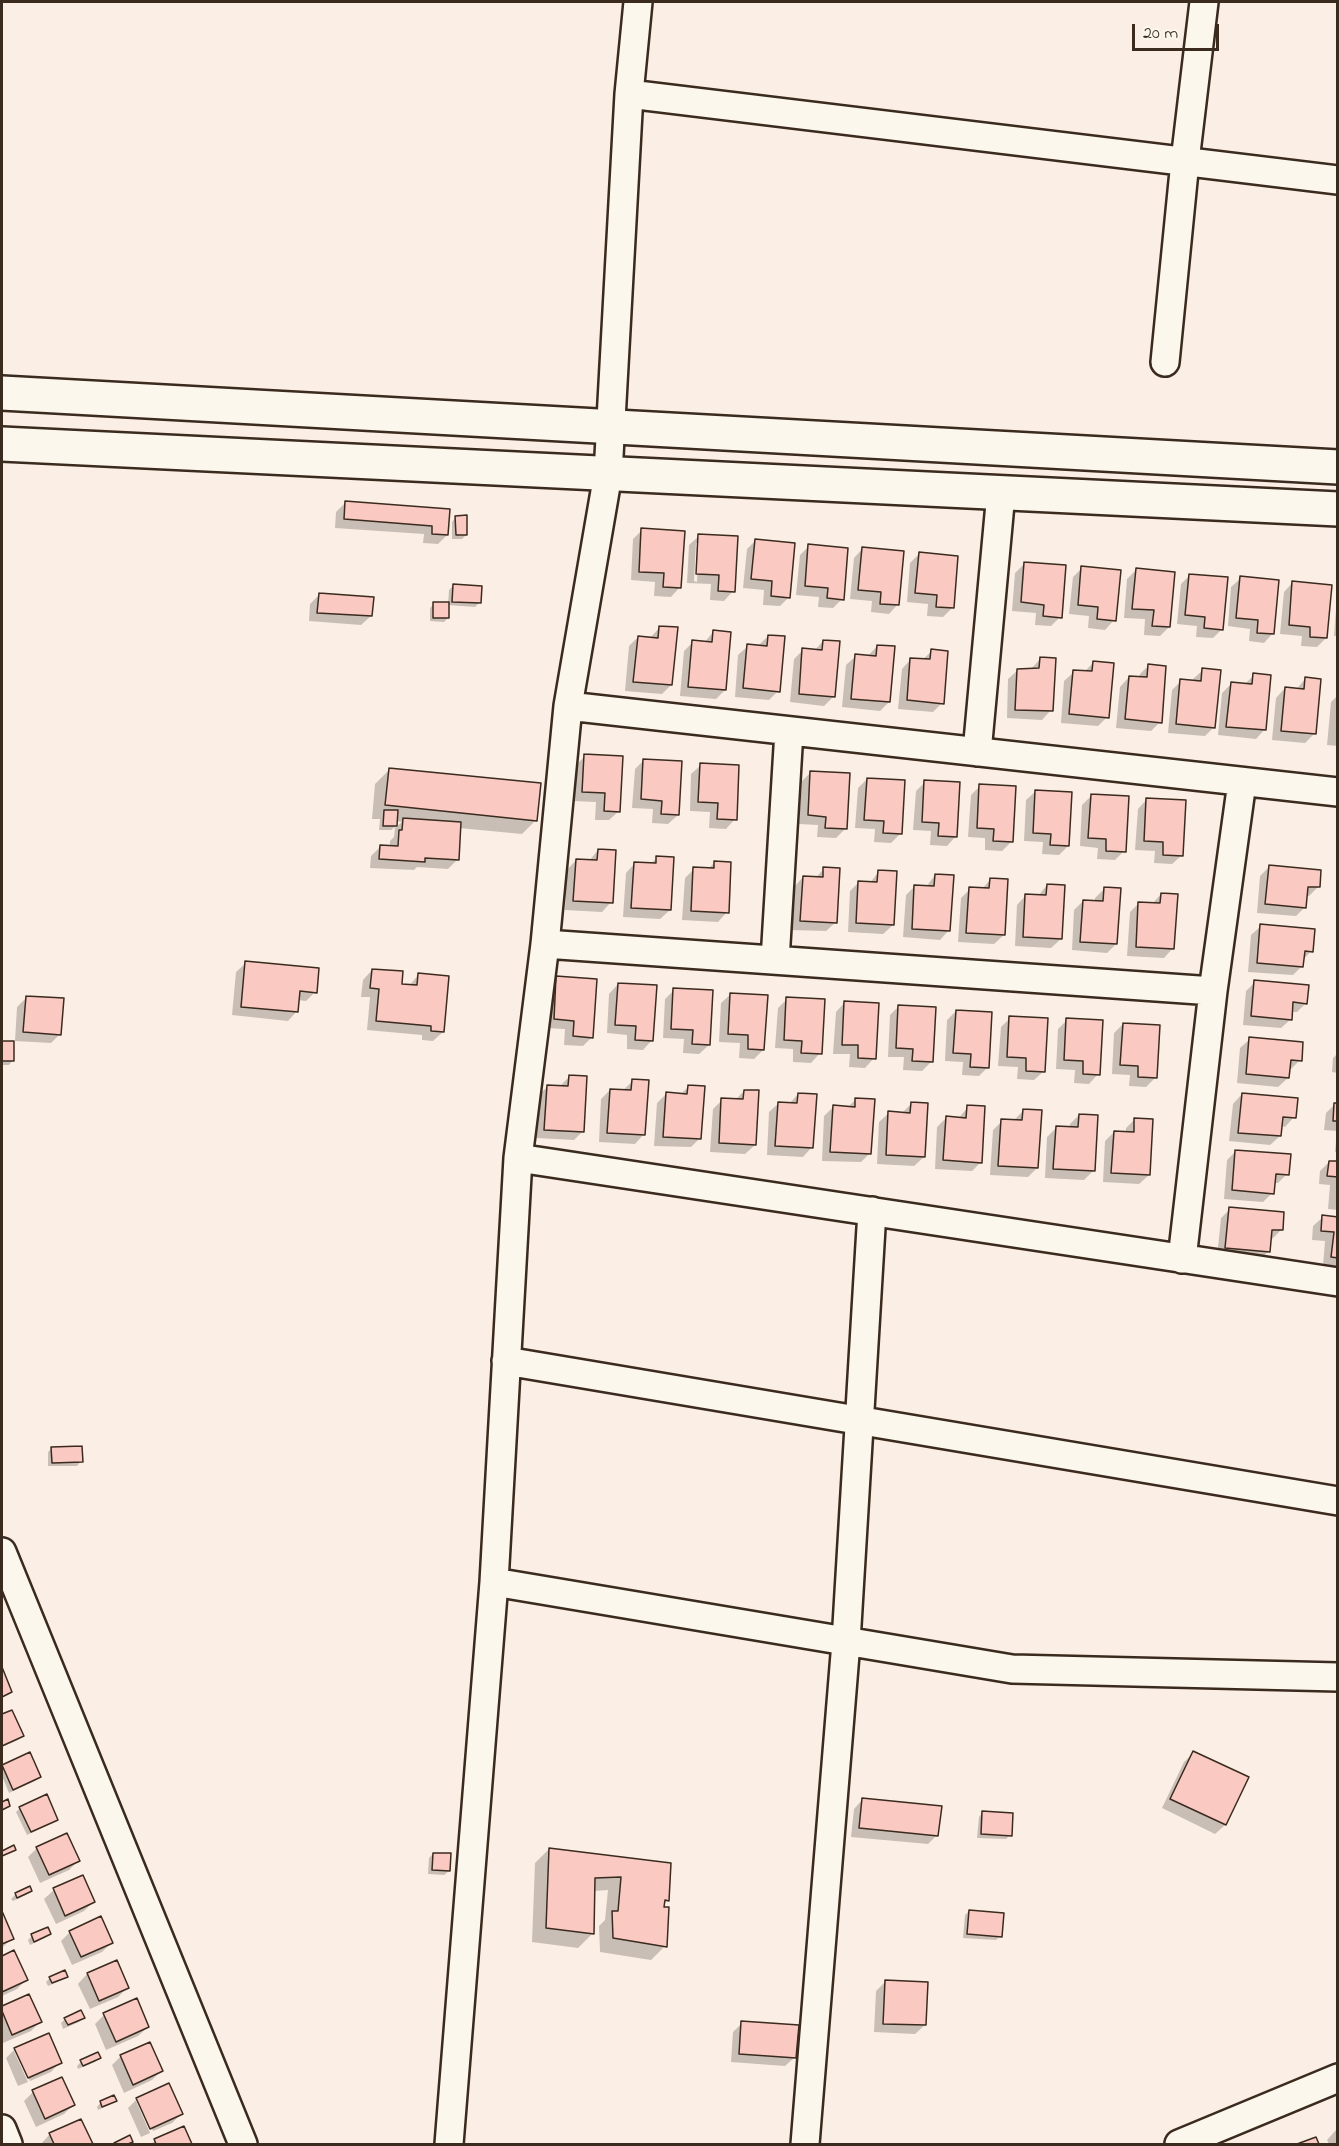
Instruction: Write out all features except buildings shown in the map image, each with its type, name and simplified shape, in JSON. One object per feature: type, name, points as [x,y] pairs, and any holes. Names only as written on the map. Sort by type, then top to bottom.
[{"type":"street","points":[[449,2145],[494,1582],[518,1158],[545,944],[568,706],[608,474],[629,94],[638,2]]},
{"type":"street","points":[[1165,362],[1204,2]]},
{"type":"street","points":[[629,94],[1338,180]]},
{"type":"street","points":[[2,393],[1338,467]]},
{"type":"street","points":[[2,444],[1338,509]]},
{"type":"street","points":[[977,752],[1001,493]]},
{"type":"street","points":[[568,706],[1338,792]]},
{"type":"street","points":[[775,960],[789,731]]},
{"type":"street","points":[[1182,1259],[1212,991],[1242,782]]},
{"type":"street","points":[[545,944],[1212,991]]},
{"type":"street","points":[[518,1158],[1338,1282]]},
{"type":"street","points":[[805,2145],[846,1642],[872,1211]]},
{"type":"street","points":[[506,1361],[1338,1501]]},
{"type":"street","points":[[2,1552],[243,2145]]},
{"type":"street","points":[[494,1582],[1012,1669],[1338,1677]]},
{"type":"street","points":[[1179,2145],[1338,2078]]},
{"type":"street","points":[[2,2128],[8,2145]]}]
